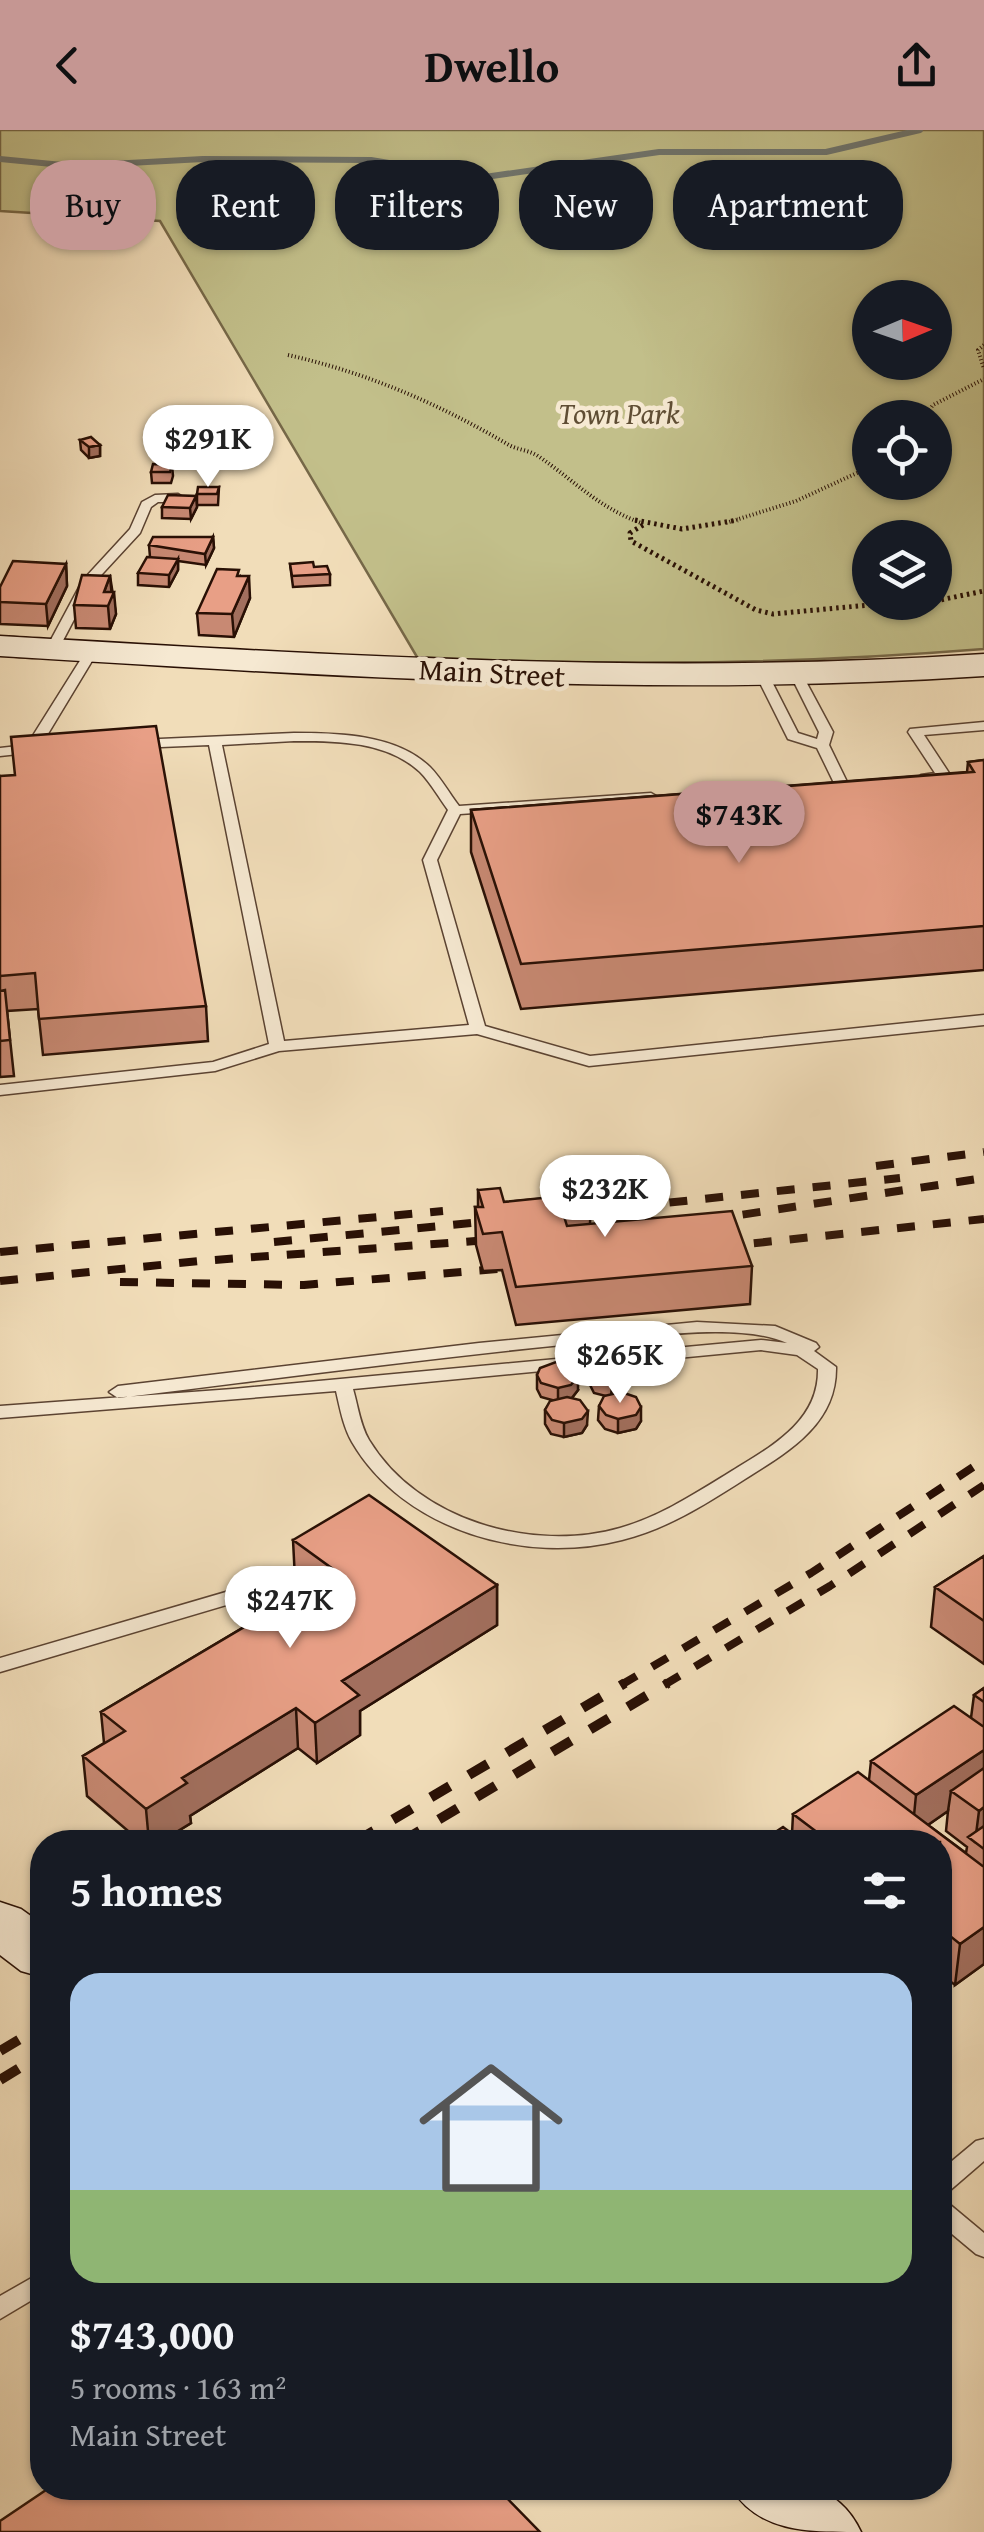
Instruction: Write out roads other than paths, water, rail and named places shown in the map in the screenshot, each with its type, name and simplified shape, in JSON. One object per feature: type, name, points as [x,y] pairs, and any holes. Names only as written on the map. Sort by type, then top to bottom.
[{"type":"main road","name":"Main Street","points":[[0,646],[580,677],[780,676],[984,665]]},
{"type":"main road","points":[[0,1924],[30,1946]]},
{"type":"main road","points":[[782,2500],[826,2532]]},
{"type":"lane","points":[[52,648],[87,583],[136,530],[146,505],[155,499],[178,498]]},
{"type":"lane","points":[[32,749],[92,651]]},
{"type":"lane","points":[[780,676],[793,736],[822,745]]},
{"type":"lane","points":[[780,676],[826,732],[822,745],[841,784]]},
{"type":"lane","points":[[910,779],[950,776],[915,732],[984,726]]},
{"type":"lane","points":[[124,745],[330,738],[389,748],[422,767],[455,810]]},
{"type":"lane","points":[[215,741],[277,1046]]},
{"type":"lane","points":[[0,752],[50,748]]},
{"type":"lane","points":[[822,785],[858,783]]},
{"type":"lane","points":[[455,810],[667,796]]},
{"type":"lane","points":[[455,810],[430,860],[478,1029]]},
{"type":"lane","points":[[0,1090],[214,1066],[277,1046],[478,1029],[588,1060],[984,1020]]},
{"type":"lane","points":[[0,1412],[170,1383],[697,1327],[786,1334],[811,1348],[827,1367],[829,1384],[820,1406],[788,1442],[662,1520],[598,1540],[547,1543],[502,1537],[473,1527],[404,1488],[360,1440],[343,1385]]},
{"type":"lane","points":[[29,1408],[343,1385],[767,1345],[802,1351],[827,1367]]},
{"type":"lane","points":[[0,1665],[277,1583]]},
{"type":"lane","points":[[952,2161],[978,2152]]},
{"type":"lane","points":[[952,2175],[978,2152]]},
{"type":"lane","points":[[952,2220],[984,2248]]},
{"type":"lane","points":[[0,2308],[30,2289]]},
{"type":"waterway","points":[[0,159],[73,166],[203,159],[371,160],[478,178],[659,152],[826,152],[920,130]]},
{"type":"railway","points":[[876,1166],[984,1152]]},
{"type":"railway","points":[[562,1214],[900,1178]]},
{"type":"railway","points":[[707,1220],[984,1178]]},
{"type":"railway","points":[[0,1252],[443,1211]]},
{"type":"railway","points":[[718,1247],[984,1219]]},
{"type":"railway","points":[[274,1242],[503,1220]]},
{"type":"railway","points":[[0,1281],[200,1261],[503,1239]]},
{"type":"railway","points":[[120,1282],[304,1285],[509,1268]]},
{"type":"railway","points":[[621,1685],[811,1573],[984,1460]]},
{"type":"railway","points":[[664,1685],[830,1586],[984,1485]]},
{"type":"railway","points":[[375,1830],[625,1683]]},
{"type":"railway","points":[[421,1830],[668,1683]]},
{"type":"railway","points":[[0,2051],[30,2033]]},
{"type":"railway","points":[[0,2080],[30,2061]]},
{"type":"park label","name":"Town Park","points":[[619,414]]}]
